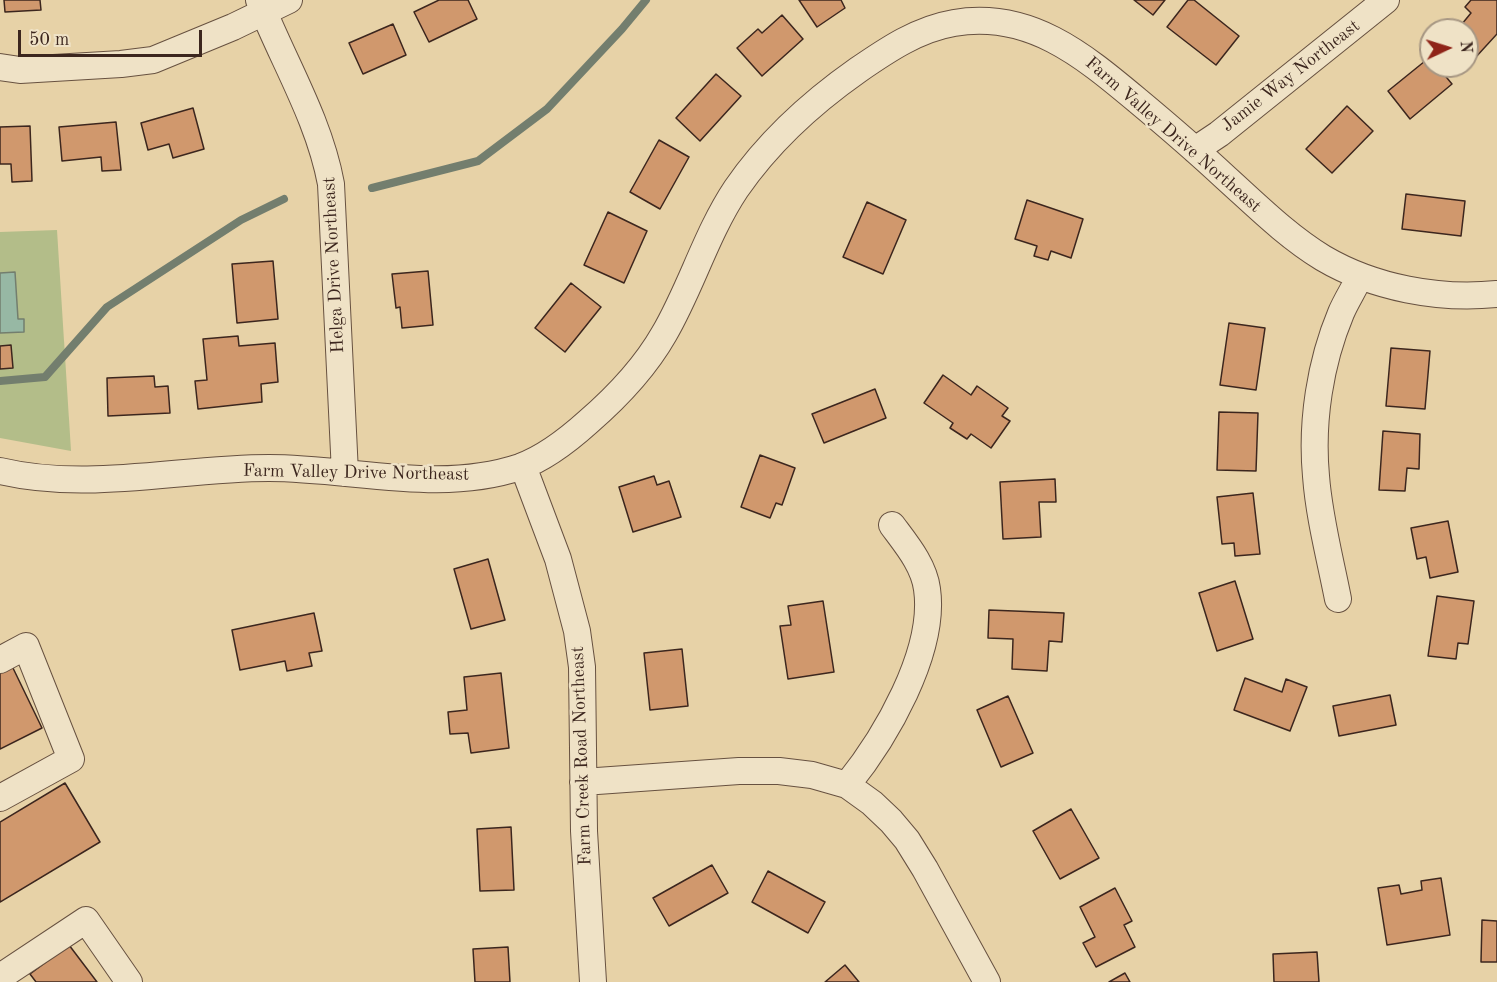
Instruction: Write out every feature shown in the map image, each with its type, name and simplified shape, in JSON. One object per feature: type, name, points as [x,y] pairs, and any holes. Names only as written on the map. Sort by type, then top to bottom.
[{"type":"street","points":[[0,67],[20,70],[153,60],[186,48],[261,6],[289,0]]},
{"type":"street","name":"Jamie Way Northeast","points":[[1196,150],[1386,0]]},
{"type":"street","name":"Helga Drive Northeast","points":[[261,6],[317,131],[331,184],[345,473]]},
{"type":"street","name":"Farm Valley Drive Northeast","points":[[0,471],[69,480],[270,468],[443,479],[483,476],[523,466],[551,451],[579,430],[633,380],[667,329],[733,194],[779,135],[827,93],[878,56],[906,39],[954,23],[980,21],[1005,23],[1034,31],[1089,60],[1196,150],[1288,235],[1325,260],[1360,276],[1420,292],[1478,296],[1497,294]]},
{"type":"street","points":[[1338,599],[1318,495],[1315,438],[1321,378],[1330,344],[1341,312],[1360,276]]},
{"type":"street","name":"Farm Creek Road Northeast","points":[[523,466],[558,559],[577,631],[582,678],[584,831],[593,982]]},
{"type":"street","points":[[847,785],[864,765],[902,701],[923,641],[928,611],[927,587],[915,557],[892,525]]},
{"type":"street","points":[[0,660],[26,646],[71,759],[0,798]]},
{"type":"street","points":[[583,782],[739,771],[779,771],[812,775],[847,785],[872,803],[907,840],[987,982]]},
{"type":"street","points":[[0,980],[86,920],[129,982]]},
{"type":"green space","points":[[57,230],[71,451],[0,438],[0,232]]},
{"type":"shaded area","points":[[15,272],[18,319],[24,319],[24,332],[0,333],[0,273]]},
{"type":"building","points":[[4,0],[40,0],[41,10],[5,12]]},
{"type":"building","points":[[439,0],[468,0],[477,19],[429,42],[414,12]]},
{"type":"building","points":[[799,0],[841,0],[845,8],[817,27]]},
{"type":"building","points":[[1134,0],[1165,0],[1153,15]]},
{"type":"building","points":[[1188,0],[1194,0],[1239,36],[1216,65],[1167,27]]},
{"type":"building","points":[[1471,0],[1497,0],[1497,34],[1479,54],[1479,18],[1467,18],[1471,13],[1465,7]]},
{"type":"building","points":[[782,15],[803,39],[762,76],[737,48],[758,29],[762,33]]},
{"type":"building","points":[[393,24],[406,55],[363,74],[349,43]]},
{"type":"building","points":[[1419,66],[1419,78],[1447,78],[1452,84],[1410,119],[1388,91]]},
{"type":"building","points":[[716,74],[741,96],[700,141],[676,118]]},
{"type":"building","points":[[1347,106],[1373,131],[1332,173],[1306,149]]},
{"type":"building","points":[[193,108],[204,149],[173,158],[169,144],[148,150],[141,123]]},
{"type":"building","points":[[116,122],[121,170],[102,171],[101,157],[62,161],[59,127]]},
{"type":"building","points":[[30,126],[32,181],[12,182],[11,164],[0,164],[0,127]]},
{"type":"building","points":[[659,140],[689,157],[660,209],[630,192]]},
{"type":"building","points":[[1406,194],[1465,201],[1461,236],[1402,229]]},
{"type":"building","points":[[1027,200],[1083,219],[1071,258],[1051,251],[1048,260],[1034,256],[1037,246],[1015,239]]},
{"type":"building","points":[[867,202],[906,220],[883,274],[843,257]]},
{"type":"building","points":[[608,212],[647,231],[624,283],[584,265]]},
{"type":"building","points":[[273,261],[278,319],[237,323],[232,264]]},
{"type":"building","points":[[428,271],[433,325],[402,328],[400,307],[396,308],[392,274]]},
{"type":"building","points":[[571,283],[601,307],[565,352],[535,328]]},
{"type":"building","points":[[1229,323],[1265,328],[1256,390],[1220,385]]},
{"type":"building","points":[[238,336],[239,346],[275,343],[278,382],[261,384],[262,402],[198,409],[195,381],[207,380],[203,339]]},
{"type":"building","points":[[11,345],[13,368],[0,369],[0,346]]},
{"type":"building","points":[[1391,348],[1430,351],[1425,409],[1386,406]]},
{"type":"building","points":[[943,375],[971,395],[977,386],[1008,408],[1002,416],[1010,421],[991,448],[971,434],[967,439],[950,428],[953,423],[924,403]]},
{"type":"building","points":[[154,376],[155,387],[168,386],[170,413],[108,416],[107,378]]},
{"type":"building","points":[[875,389],[886,418],[824,443],[812,414]]},
{"type":"building","points":[[1219,412],[1258,413],[1256,471],[1217,470]]},
{"type":"building","points":[[1383,431],[1420,434],[1419,469],[1407,468],[1405,491],[1379,490]]},
{"type":"building","points":[[760,455],[795,468],[782,505],[776,503],[770,518],[741,507]]},
{"type":"building","points":[[654,476],[657,485],[669,481],[681,517],[633,532],[619,487]]},
{"type":"building","points":[[1055,479],[1056,502],[1039,502],[1041,537],[1003,539],[1000,482]]},
{"type":"building","points":[[1253,493],[1260,554],[1235,556],[1234,543],[1222,544],[1217,497]]},
{"type":"building","points":[[1448,521],[1458,572],[1430,578],[1426,557],[1417,559],[1411,528]]},
{"type":"building","points":[[488,559],[505,620],[471,629],[454,569]]},
{"type":"building","points":[[1235,581],[1253,639],[1217,651],[1199,593]]},
{"type":"building","points":[[1437,596],[1474,601],[1468,644],[1458,643],[1456,659],[1428,656]]},
{"type":"building","points":[[823,601],[834,672],[788,679],[780,626],[791,625],[788,606]]},
{"type":"building","points":[[989,610],[1064,613],[1062,642],[1049,641],[1047,671],[1012,669],[1013,639],[988,638]]},
{"type":"building","points":[[314,613],[322,651],[309,653],[312,666],[287,671],[285,661],[240,670],[232,630]]},
{"type":"building","points":[[682,649],[688,706],[650,710],[644,653]]},
{"type":"building","points":[[12,666],[42,728],[0,749],[0,672]]},
{"type":"building","points":[[501,673],[509,748],[471,753],[468,733],[450,734],[448,712],[467,710],[464,677]]},
{"type":"building","points":[[1245,678],[1282,692],[1286,679],[1307,687],[1290,731],[1234,710]]},
{"type":"building","points":[[1390,695],[1396,725],[1339,736],[1333,706]]},
{"type":"building","points":[[1008,696],[1033,753],[1001,767],[977,710]]},
{"type":"building","points":[[65,783],[100,842],[0,902],[0,822]]},
{"type":"building","points":[[1071,809],[1099,858],[1060,879],[1033,831]]},
{"type":"building","points":[[511,827],[514,890],[480,891],[477,829]]},
{"type":"building","points":[[712,865],[728,893],[669,926],[653,898]]},
{"type":"building","points":[[768,871],[825,902],[808,933],[752,902]]},
{"type":"building","points":[[1441,878],[1450,935],[1387,945],[1378,888],[1399,885],[1401,894],[1422,890],[1421,881]]},
{"type":"building","points":[[1115,888],[1132,921],[1124,925],[1135,947],[1096,967],[1083,943],[1095,937],[1080,907]]},
{"type":"building","points":[[1482,920],[1497,921],[1497,962],[1481,962]]},
{"type":"building","points":[[69,945],[97,982],[36,982],[30,974]]},
{"type":"building","points":[[508,947],[510,982],[475,982],[473,949]]},
{"type":"building","points":[[1317,952],[1319,982],[1274,982],[1273,954]]},
{"type":"building","points":[[845,965],[859,982],[825,982]]},
{"type":"building","points":[[1125,973],[1130,982],[1109,982]]},
{"type":"waterway","points":[[372,188],[478,161],[547,109],[646,0]]},
{"type":"waterway","points":[[0,381],[45,377],[107,307],[241,220],[284,199]]}]
